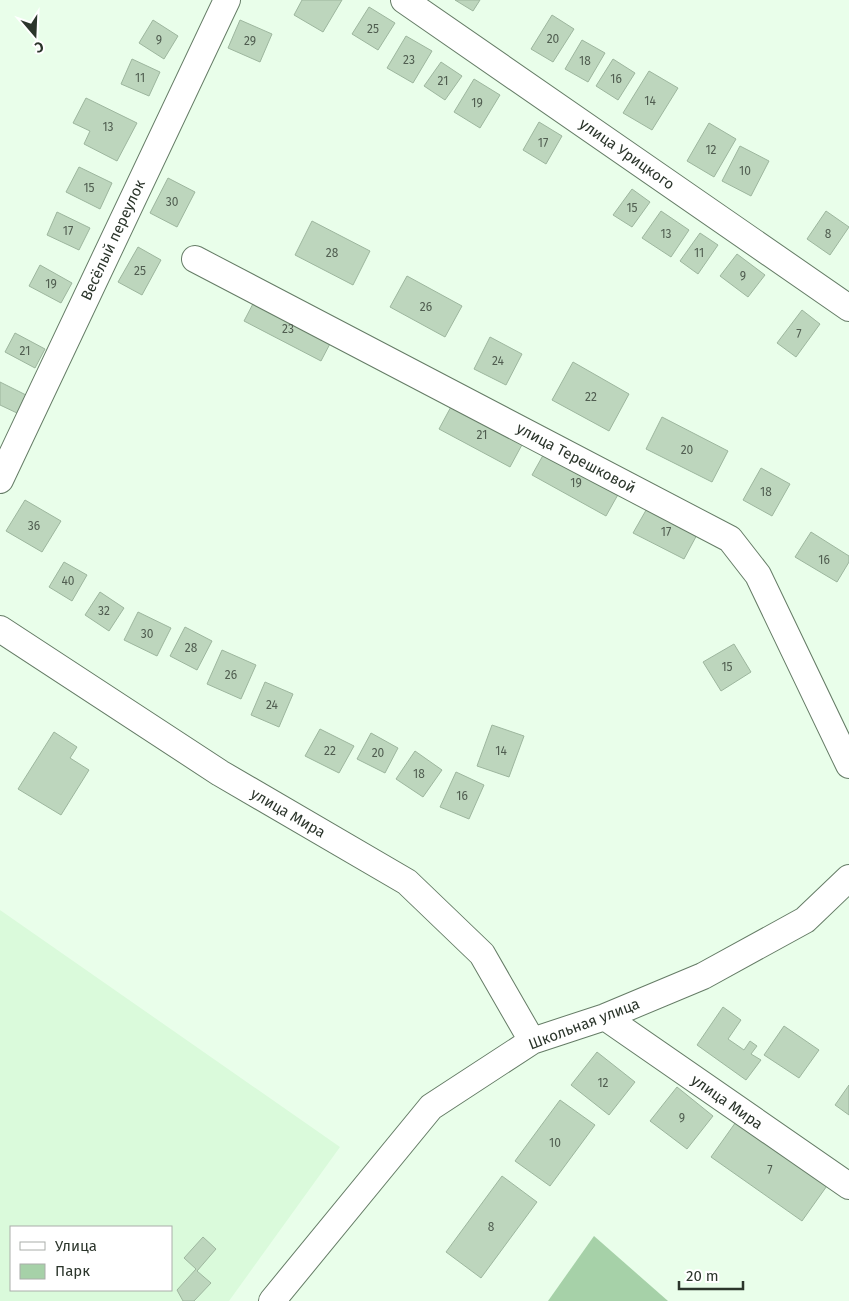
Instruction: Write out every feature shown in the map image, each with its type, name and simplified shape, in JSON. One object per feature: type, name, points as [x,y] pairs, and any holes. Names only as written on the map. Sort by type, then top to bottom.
[{"type":"street","name":"Весёлый переулок","points":[[0,480],[227,0]]},
{"type":"street","name":"улица Урицкого","points":[[404,0],[849,308]]},
{"type":"street","name":"улица Терешковой","points":[[194,259],[730,539],[758,575],[849,765]]},
{"type":"street","name":"улица Мира","points":[[0,629],[220,773],[407,882],[482,954],[532,1041]]},
{"type":"street","name":"Школьная улица","points":[[272,1301],[431,1107],[532,1041],[605,1017],[703,976],[805,920],[849,878]]},
{"type":"street","name":"улица Мира","points":[[605,1017],[849,1186]]},
{"type":"shaded area","points":[[0,910],[340,1147],[229,1301],[0,1301]]},
{"type":"green space","points":[[594,1236],[668,1301],[548,1301]]},
{"type":"building","points":[[302,0],[342,0],[323,32],[294,15]]},
{"type":"building","points":[[455,0],[480,0],[473,11]]},
{"type":"building","points":[[369,7],[395,23],[378,50],[352,34]]},
{"type":"building","points":[[552,15],[574,29],[553,62],[531,49]]},
{"type":"building","points":[[153,20],[178,36],[164,59],[139,43]]},
{"type":"building","points":[[240,20],[272,34],[260,62],[228,48]]},
{"type":"building","points":[[406,36],[432,51],[413,83],[387,68]]},
{"type":"building","points":[[582,40],[605,53],[588,82],[565,69]]},
{"type":"building","points":[[132,59],[160,72],[149,96],[121,84]]},
{"type":"building","points":[[613,59],[635,73],[618,100],[596,86]]},
{"type":"building","points":[[441,62],[462,76],[445,100],[424,86]]},
{"type":"building","points":[[649,71],[678,88],[652,130],[623,113]]},
{"type":"building","points":[[474,79],[500,95],[480,128],[454,112]]},
{"type":"building","points":[[86,98],[137,123],[117,161],[84,144],[90,131],[73,123]]},
{"type":"building","points":[[539,122],[562,136],[546,164],[523,150]]},
{"type":"building","points":[[709,123],[736,139],[714,177],[687,161]]},
{"type":"building","points":[[740,146],[769,161],[751,196],[722,181]]},
{"type":"building","points":[[79,167],[112,183],[100,209],[66,192]]},
{"type":"building","points":[[168,178],[195,192],[177,227],[150,213]]},
{"type":"building","points":[[632,189],[650,202],[632,227],[613,215]]},
{"type":"building","points":[[661,211],[689,230],[671,257],[642,238]]},
{"type":"building","points":[[826,211],[849,227],[830,255],[807,239]]},
{"type":"building","points":[[57,212],[90,228],[79,250],[47,235]]},
{"type":"building","points":[[312,221],[370,251],[353,285],[295,255]]},
{"type":"building","points":[[700,233],[718,245],[698,274],[680,261]]},
{"type":"building","points":[[138,247],[161,260],[142,295],[118,282]]},
{"type":"building","points":[[737,254],[765,275],[748,297],[720,276]]},
{"type":"building","points":[[40,265],[72,283],[61,303],[29,286]]},
{"type":"building","points":[[407,276],[462,306],[445,337],[390,307]]},
{"type":"building","points":[[256,298],[333,338],[321,361],[244,321]]},
{"type":"building","points":[[802,310],[820,324],[796,357],[777,343]]},
{"type":"building","points":[[15,333],[45,349],[35,368],[5,352]]},
{"type":"building","points":[[490,337],[522,354],[506,385],[474,369]]},
{"type":"building","points":[[573,362],[629,394],[609,431],[552,400]]},
{"type":"building","points":[[0,382],[26,395],[17,413],[0,405]]},
{"type":"building","points":[[453,403],[524,441],[510,467],[439,429]]},
{"type":"building","points":[[662,417],[728,451],[712,482],[646,449]]},
{"type":"building","points":[[546,450],[620,491],[606,516],[532,475]]},
{"type":"building","points":[[761,468],[790,484],[772,516],[743,500]]},
{"type":"building","points":[[25,500],[61,521],[42,552],[6,531]]},
{"type":"building","points":[[649,505],[699,531],[684,559],[633,533]]},
{"type":"building","points":[[811,532],[849,556],[849,562],[837,582],[795,557]]},
{"type":"building","points":[[64,562],[87,575],[72,601],[49,587]]},
{"type":"building","points":[[100,592],[124,608],[109,631],[85,615]]},
{"type":"building","points":[[138,612],[171,628],[157,656],[124,640]]},
{"type":"building","points":[[185,627],[212,641],[197,670],[170,656]]},
{"type":"building","points":[[734,644],[751,672],[721,691],[703,662]]},
{"type":"building","points":[[222,650],[256,665],[241,699],[207,684]]},
{"type":"building","points":[[265,682],[293,694],[279,727],[251,715]]},
{"type":"building","points":[[492,725],[524,736],[509,777],[477,766]]},
{"type":"building","points":[[320,729],[354,746],[339,773],[305,756]]},
{"type":"building","points":[[54,732],[77,747],[70,758],[89,770],[61,815],[18,789]]},
{"type":"building","points":[[371,733],[398,748],[385,773],[357,759]]},
{"type":"building","points":[[415,751],[442,770],[423,797],[396,779]]},
{"type":"building","points":[[456,772],[484,785],[469,819],[440,807]]},
{"type":"building","points":[[723,1007],[741,1020],[728,1039],[744,1050],[750,1041],[757,1046],[751,1054],[761,1060],[746,1080],[697,1045]]},
{"type":"building","points":[[784,1026],[819,1050],[799,1078],[764,1055]]},
{"type":"building","points":[[597,1052],[635,1082],[609,1115],[571,1085]]},
{"type":"building","points":[[849,1085],[849,1115],[835,1105]]},
{"type":"building","points":[[677,1087],[713,1116],[687,1149],[650,1121]]},
{"type":"building","points":[[560,1100],[595,1125],[550,1186],[515,1161]]},
{"type":"building","points":[[738,1119],[829,1183],[802,1221],[711,1157]]},
{"type":"building","points":[[502,1176],[537,1202],[481,1278],[446,1252]]},
{"type":"building","points":[[203,1237],[216,1249],[197,1271],[211,1283],[194,1301],[183,1301],[177,1290],[196,1269],[184,1258]]}]
